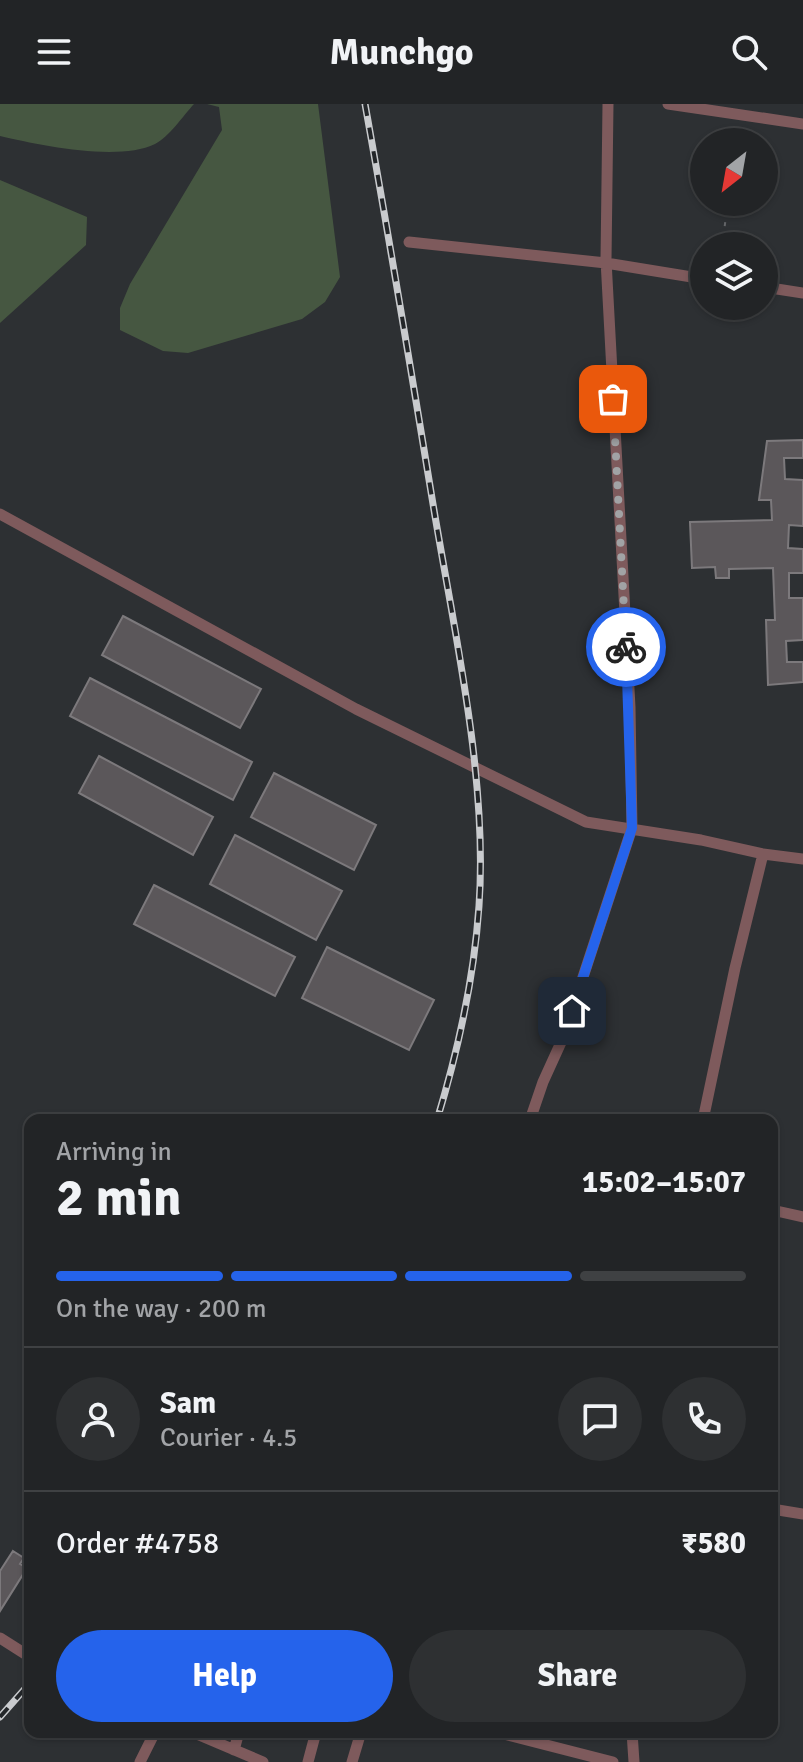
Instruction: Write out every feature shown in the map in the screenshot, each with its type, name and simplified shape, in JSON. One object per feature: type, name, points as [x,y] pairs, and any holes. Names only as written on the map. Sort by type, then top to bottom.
[{"type":"street","points":[[532,1114],[563,1038],[632,828],[630,707],[606,263],[608,104]]},
{"type":"street","points":[[668,104],[803,124]]},
{"type":"street","points":[[409,242],[606,263],[690,277]]},
{"type":"street","points":[[778,289],[803,293]]},
{"type":"street","points":[[0,514],[298,678],[442,753],[586,822],[803,859]]},
{"type":"street","points":[[704,1114],[763,854]]},
{"type":"street","points":[[778,1211],[803,1217]]},
{"type":"street","points":[[778,1510],[803,1514]]},
{"type":"street","points":[[0,1638],[24,1653]]},
{"type":"street","points":[[140,1762],[152,1738]]},
{"type":"street","points":[[206,1738],[263,1762]]},
{"type":"street","points":[[234,1750],[237,1738]]},
{"type":"street","points":[[308,1762],[314,1738]]},
{"type":"street","points":[[352,1762],[359,1738]]},
{"type":"street","points":[[519,1738],[613,1762]]},
{"type":"street","points":[[632,1738],[634,1762]]},
{"type":"path","points":[[743,128],[745,115]]},
{"type":"green space","points":[[0,104],[194,104],[155,144],[121,152],[100,152],[0,136]]},
{"type":"green space","points":[[207,104],[318,104],[340,277],[325,302],[302,319],[188,353],[163,351],[120,330],[120,308],[130,284],[222,130],[219,107]]},
{"type":"green space","points":[[0,180],[87,217],[86,245],[0,323]]},
{"type":"building","points":[[803,440],[803,458],[784,458],[785,479],[803,480],[803,526],[789,525],[788,548],[803,549],[803,573],[789,573],[789,598],[803,598],[803,640],[786,641],[787,662],[803,662],[803,682],[768,685],[766,620],[775,620],[773,568],[729,569],[729,578],[716,578],[715,567],[692,568],[690,522],[772,520],[771,500],[759,500],[767,441]]},
{"type":"building","points":[[123,616],[261,689],[240,728],[102,655]]},
{"type":"building","points":[[90,678],[252,762],[233,800],[70,716]]},
{"type":"building","points":[[99,756],[213,817],[193,855],[79,793]]},
{"type":"building","points":[[274,773],[376,825],[354,870],[251,817]]},
{"type":"building","points":[[235,835],[342,891],[316,940],[210,884]]},
{"type":"building","points":[[154,885],[295,957],[275,996],[134,924]]},
{"type":"building","points":[[327,947],[434,1000],[409,1050],[302,998]]},
{"type":"building","points":[[13,1551],[24,1558],[20,1564],[24,1566],[24,1573],[0,1611],[0,1571]]},
{"type":"railway","points":[[365,104],[459,653],[479,807],[479,906],[473,961],[452,1068],[439,1114]]},
{"type":"railway","points":[[0,1717],[24,1690]]},
{"type":"way so far","points":[[613,399],[626,647]]},
{"type":"route","points":[[572,1011],[632,828],[626,647]]}]
